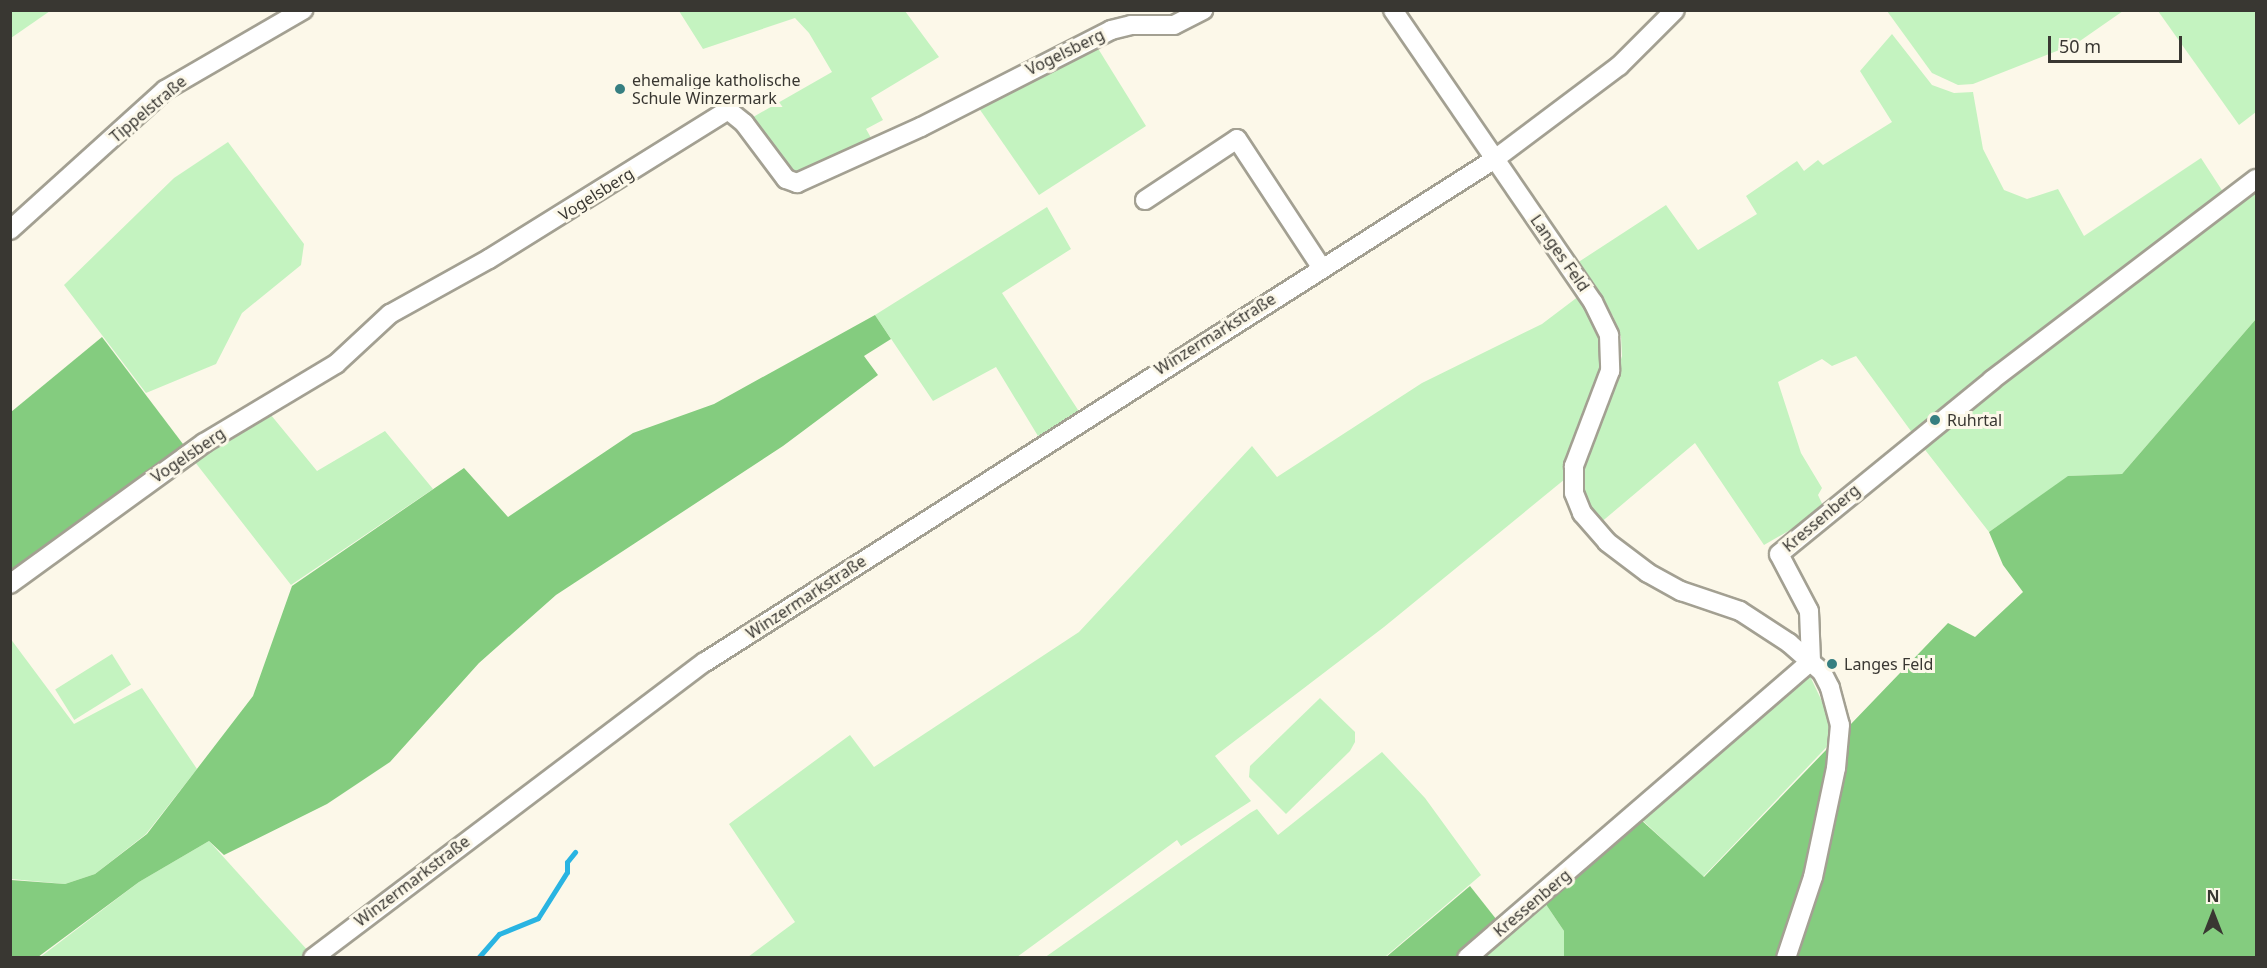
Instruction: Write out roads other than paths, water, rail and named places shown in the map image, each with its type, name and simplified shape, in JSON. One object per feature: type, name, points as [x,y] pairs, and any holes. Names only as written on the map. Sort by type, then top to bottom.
[{"type":"street","name":"Tippelstraße","points":[[10,230],[165,90],[303,10]]},
{"type":"street","name":"Vogelsberg","points":[[10,584],[196,449],[336,364],[379,321],[519,241],[728,110],[744,123],[786,179],[797,183],[921,127],[1111,30],[1131,25],[1174,25],[1203,10]]},
{"type":"street","points":[[1393,10],[1495,159]]},
{"type":"street","name":"Winzermarkstraße","points":[[313,957],[705,662],[1321,267],[1495,159],[1619,66],[1676,10]]},
{"type":"street","points":[[1145,200],[1237,139],[1321,267]]},
{"type":"street","name":"Langes Feld","points":[[1495,159],[1593,302],[1609,335],[1610,371],[1574,466],[1574,493],[1582,513],[1607,542],[1648,573],[1681,591],[1740,611],[1811,661],[1830,688],[1840,738],[1813,877],[1786,957]]},
{"type":"street","name":"Kressenberg","points":[[1467,957],[1811,661],[1809,611],[1779,554],[1992,380],[2256,179]]},
{"type":"waterway","points":[[478,958],[499,934],[538,918],[567,872],[567,862],[575,852]]},
{"type":"place","name":"ehemalige katholische Schule Winzermark","points":[[620,89]]},
{"type":"place","name":"Ruhrtal","points":[[1935,420]]},
{"type":"place","name":"Langes Feld","points":[[1832,664]]}]
